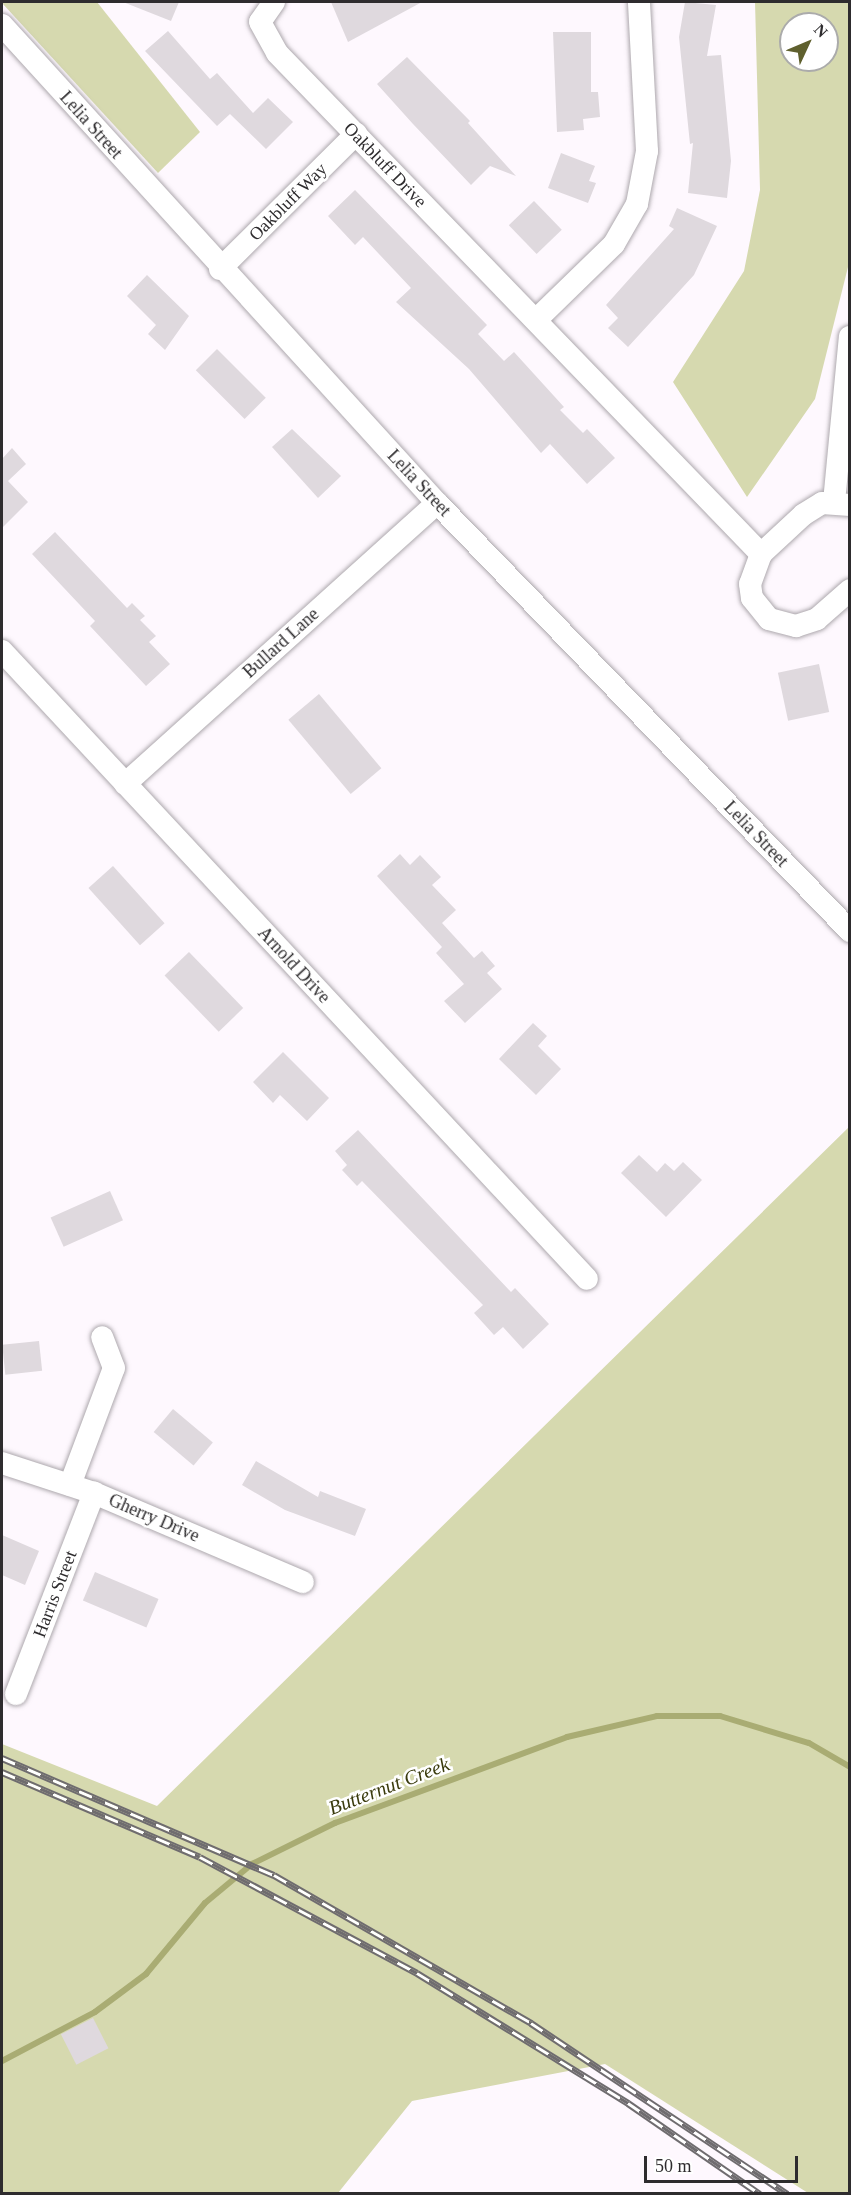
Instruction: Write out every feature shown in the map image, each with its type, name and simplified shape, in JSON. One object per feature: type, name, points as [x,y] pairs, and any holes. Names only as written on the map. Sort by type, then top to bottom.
[{"type":"street","name":"Oakbluff Drive","points":[[274,2],[260,22],[277,53],[537,319],[760,554]]},
{"type":"street","points":[[537,319],[614,244],[637,204],[647,151],[639,2]]},
{"type":"street","name":"Lelia Street","points":[[2,24],[220,269],[437,502],[849,931]]},
{"type":"street","name":"Oakbluff Way","points":[[220,269],[356,135]]},
{"type":"street","points":[[849,337],[842,503],[812,508],[760,554],[752,570],[753,598],[764,615],[782,625],[796,627],[818,619],[849,590]]},
{"type":"street","name":"Bullard Lane","points":[[125,783],[437,502]]},
{"type":"street","name":"Arnold Drive","points":[[2,651],[587,1279]]},
{"type":"street","points":[[70,1485],[114,1368],[102,1337]]},
{"type":"street","name":"Gherry Drive","points":[[2,1463],[94,1493],[303,1582]]},
{"type":"street","name":"Harris Street","points":[[16,1694],[94,1493]]},
{"type":"green space","points":[[97,2],[200,132],[158,173],[2,3]]},
{"type":"green space","points":[[755,2],[849,2],[850,259],[815,399],[747,497],[673,382],[744,271],[760,190]]},
{"type":"green space","points":[[849,1127],[849,2193],[808,2193],[605,2064],[412,2101],[338,2193],[2,2193],[2,1744],[157,1806]]},
{"type":"building","points":[[123,2],[179,2],[171,21]]},
{"type":"building","points":[[331,2],[422,2],[348,42]]},
{"type":"building","points":[[685,2],[716,5],[707,56],[721,55],[731,161],[727,198],[688,193],[693,143],[690,144],[679,37]]},
{"type":"building","points":[[168,31],[210,79],[217,73],[253,113],[268,98],[293,122],[266,149],[230,114],[217,126],[145,51]]},
{"type":"building","points":[[553,32],[591,32],[591,92],[598,92],[600,117],[583,119],[584,130],[557,132]]},
{"type":"building","points":[[407,57],[470,121],[468,123],[516,176],[490,166],[471,185],[413,124],[377,84]]},
{"type":"building","points":[[561,153],[595,166],[589,181],[596,183],[588,203],[548,188]]},
{"type":"building","points":[[355,190],[487,325],[478,334],[504,361],[514,352],[564,407],[560,410],[583,433],[587,429],[615,458],[587,484],[550,444],[541,453],[469,369],[396,302],[411,288],[363,237],[355,245],[328,216]]},
{"type":"building","points":[[534,201],[562,230],[537,254],[509,225]]},
{"type":"building","points":[[677,208],[717,226],[694,275],[628,347],[608,328],[618,318],[606,305],[674,229],[669,226]]},
{"type":"building","points":[[147,275],[189,316],[165,350],[148,334],[156,325],[127,296]]},
{"type":"building","points":[[217,349],[266,398],[245,419],[196,370]]},
{"type":"building","points":[[292,429],[341,476],[318,498],[272,447]]},
{"type":"building","points":[[12,448],[26,464],[8,481],[28,502],[2,528],[2,459]]},
{"type":"building","points":[[55,532],[127,608],[132,603],[145,616],[140,620],[156,636],[149,642],[170,664],[146,686],[90,626],[95,621],[32,554]]},
{"type":"building","points":[[819,664],[829,712],[788,721],[778,673]]},
{"type":"building","points":[[319,694],[381,768],[351,794],[288,720]]},
{"type":"building","points":[[400,854],[410,865],[420,855],[441,877],[432,885],[456,910],[442,923],[474,958],[482,951],[495,966],[487,973],[502,989],[465,1023],[444,1001],[464,984],[436,953],[442,947],[377,876]]},
{"type":"building","points":[[113,866],[165,923],[140,945],[88,888]]},
{"type":"building","points":[[189,952],[243,1008],[219,1032],[165,976]]},
{"type":"building","points":[[533,1023],[547,1036],[538,1046],[561,1069],[536,1095],[499,1059]]},
{"type":"building","points":[[283,1052],[329,1098],[307,1121],[280,1095],[273,1103],[253,1082]]},
{"type":"building","points":[[358,1130],[511,1292],[515,1288],[549,1324],[523,1349],[503,1327],[494,1335],[474,1313],[483,1305],[362,1181],[357,1186],[342,1170],[347,1165],[335,1151]]},
{"type":"building","points":[[639,1155],[657,1172],[665,1163],[674,1171],[683,1162],[702,1180],[666,1217],[621,1173]]},
{"type":"building","points":[[110,1191],[123,1220],[64,1247],[51,1217]]},
{"type":"building","points":[[39,1341],[42,1371],[5,1375],[2,1345]]},
{"type":"building","points":[[173,1409],[213,1442],[194,1465],[154,1432]]},
{"type":"building","points":[[256,1461],[318,1497],[320,1491],[366,1509],[355,1536],[285,1510],[242,1485]]},
{"type":"building","points":[[2,1535],[39,1551],[25,1585],[2,1575]]},
{"type":"building","points":[[95,1572],[159,1599],[146,1627],[83,1601]]},
{"type":"building","points":[[93,2018],[108,2048],[76,2065],[61,2034]]},
{"type":"waterway","name":"Butternut Creek","points":[[2,2061],[95,2012],[146,1974],[205,1903],[252,1864],[335,1823],[567,1737],[657,1716],[720,1716],[809,1743],[850,1767]]},
{"type":"railway","points":[[2,1758],[274,1875],[531,2023],[787,2194]]},
{"type":"railway","points":[[2,1772],[200,1857],[417,1973],[628,2103],[760,2194]]}]
